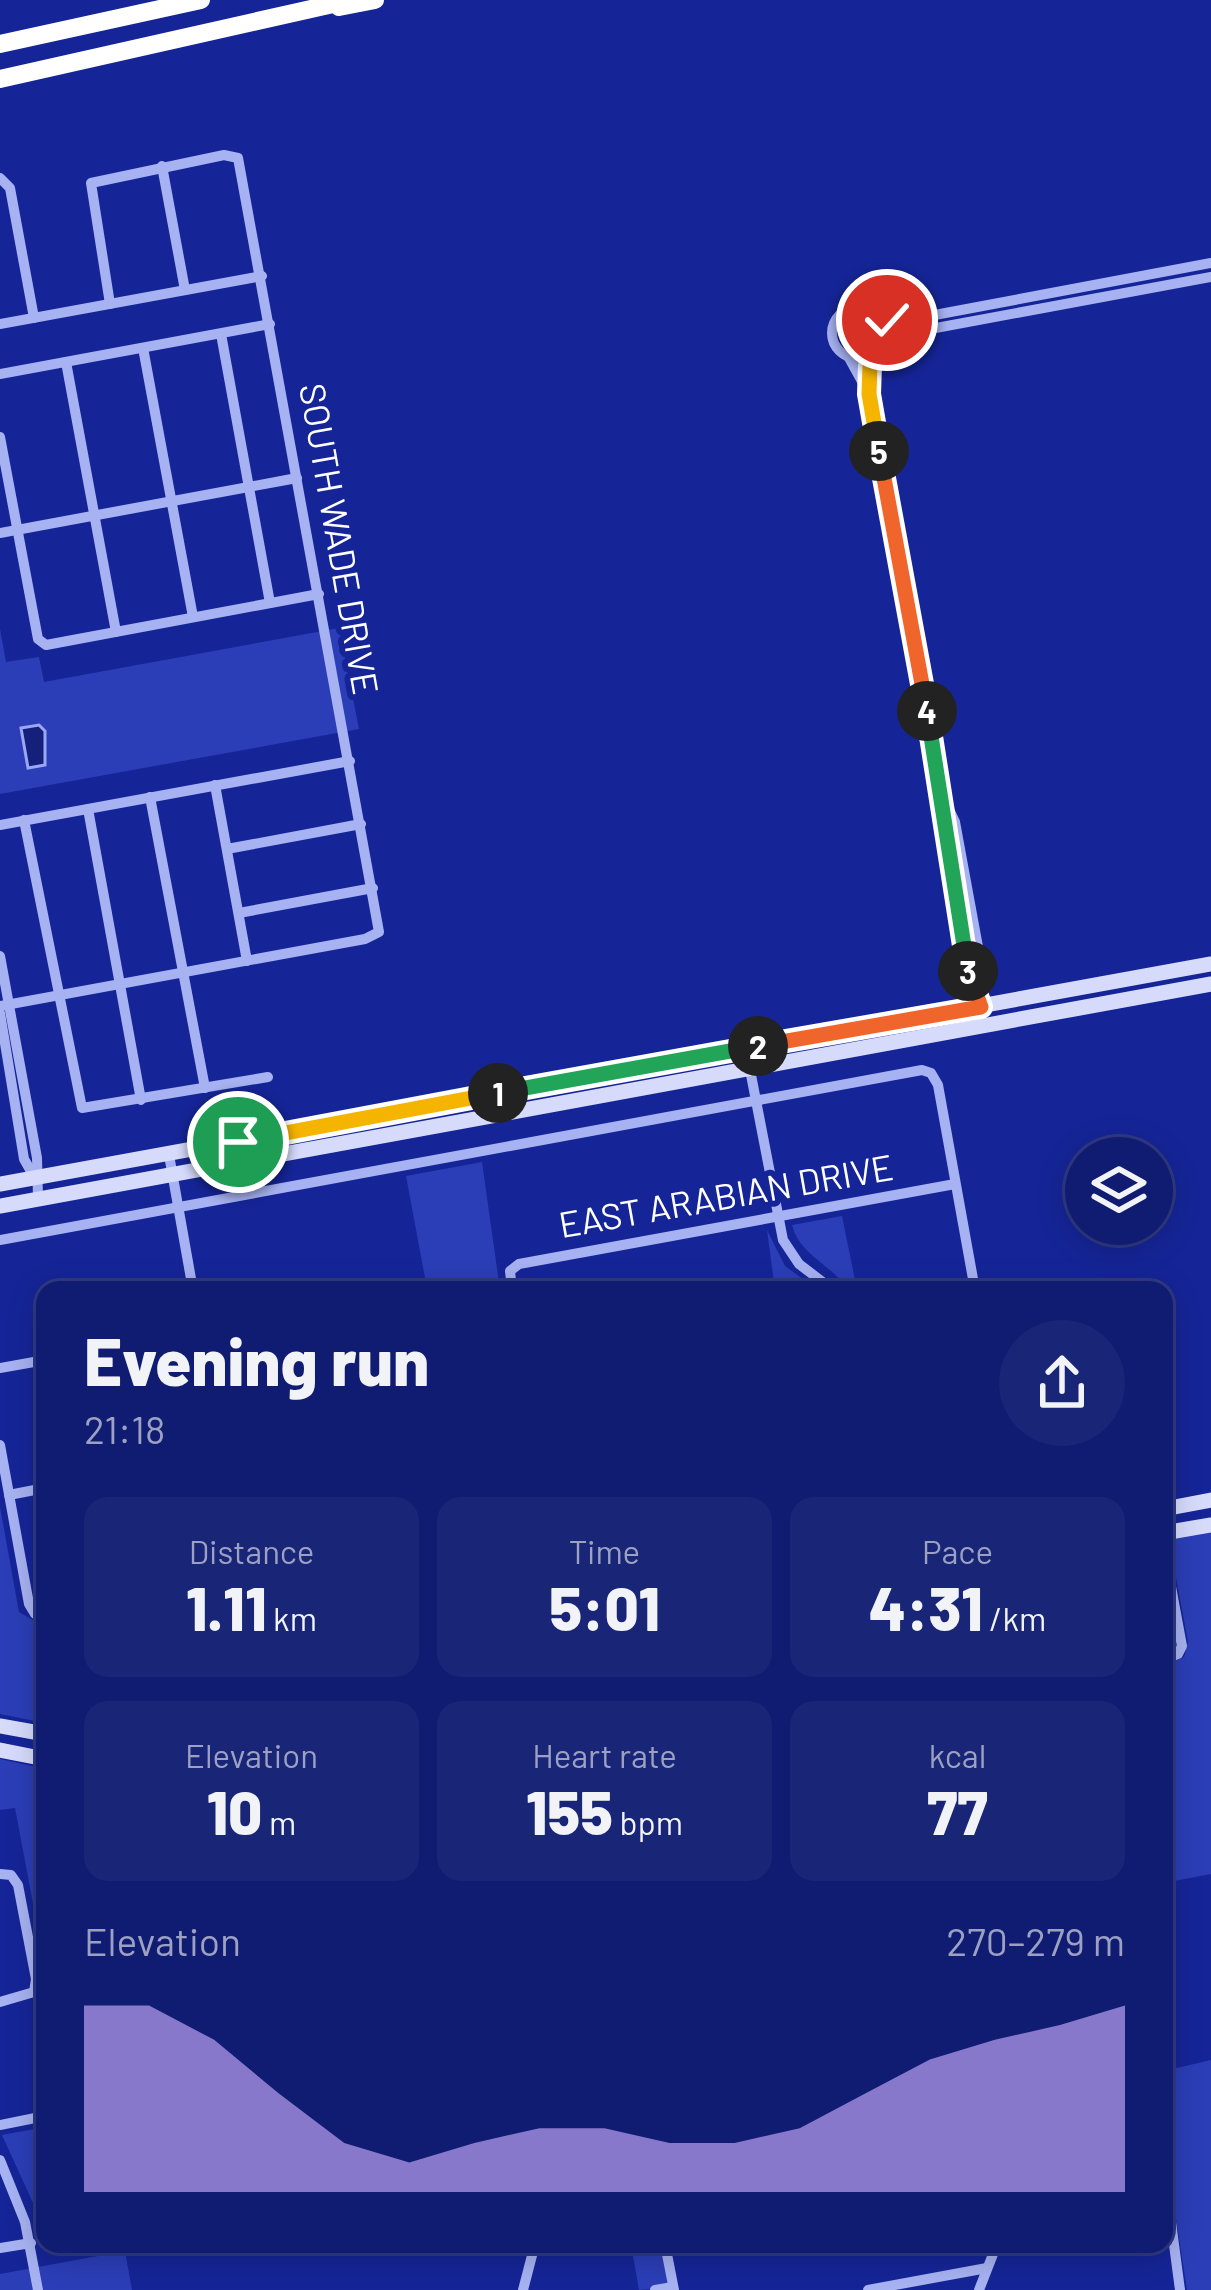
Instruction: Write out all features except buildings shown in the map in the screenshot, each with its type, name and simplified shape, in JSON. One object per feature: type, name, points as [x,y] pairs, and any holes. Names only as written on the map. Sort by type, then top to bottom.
[{"type":"highway","points":[[0,44],[201,0]]},
{"type":"highway","points":[[0,79],[351,0]]},
{"type":"highway","points":[[252,23],[375,0]]},
{"type":"main road","points":[[0,1184],[1204,965],[1205,985],[0,1206]]},
{"type":"main road","points":[[422,1106],[426,1129]]},
{"type":"main road","points":[[1173,1506],[1211,1500]]},
{"type":"main road","points":[[1173,1531],[1211,1525]]},
{"type":"main road","points":[[0,1726],[36,1732]]},
{"type":"main road","points":[[0,1750],[36,1757]]},
{"type":"street","name":"SOUTH WADE DRIVE","points":[[162,166],[224,155],[238,158],[379,932],[365,939],[248,961]]},
{"type":"street","points":[[110,304],[91,183],[162,166],[185,290]]},
{"type":"street","points":[[3,179],[34,318]]},
{"type":"street","points":[[869,394],[833,336],[841,314],[857,308],[878,319],[924,317],[1211,262]]},
{"type":"street","points":[[0,324],[262,276]]},
{"type":"street","points":[[882,338],[1211,277]]},
{"type":"street","points":[[878,319],[882,338],[874,352],[869,394],[944,799],[955,822],[985,985],[984,1027]]},
{"type":"street","points":[[0,374],[270,324]]},
{"type":"street","points":[[220,334],[270,603]]},
{"type":"street","points":[[143,348],[193,617]]},
{"type":"street","points":[[847,356],[874,352]]},
{"type":"street","points":[[66,362],[116,632]]},
{"type":"street","points":[[0,437],[38,639],[46,644],[319,594]]},
{"type":"street","points":[[0,533],[297,478]]},
{"type":"street","points":[[0,825],[350,760]]},
{"type":"street","points":[[3,1008],[248,961],[215,785]]},
{"type":"street","points":[[150,797],[205,1088]]},
{"type":"street","points":[[88,809],[141,1100]]},
{"type":"street","points":[[24,820],[82,1108],[268,1076]]},
{"type":"street","points":[[227,849],[362,824]]},
{"type":"street","points":[[239,913],[373,888]]},
{"type":"street","points":[[0,956],[3,1008],[37,1158],[38,1199]]},
{"type":"street","points":[[746,1049],[789,1254],[822,1281]]},
{"type":"street","points":[[0,1240],[922,1070],[932,1073],[972,1281]]},
{"type":"street","points":[[170,1155],[192,1281]]},
{"type":"street","name":"EAST ARABIAN DRIVE","points":[[511,1281],[510,1271],[519,1264],[955,1184]]},
{"type":"street","points":[[0,1368],[36,1362]]},
{"type":"street","points":[[0,1445],[36,1600]]},
{"type":"street","points":[[9,1495],[36,1490]]},
{"type":"street","points":[[1173,1598],[1182,1646],[1173,1656]]},
{"type":"street","points":[[0,2002],[34,1992],[18,1885],[6,1875]]},
{"type":"street","points":[[0,2125],[36,2118]]},
{"type":"street","points":[[0,2160],[31,2242],[38,2290]]},
{"type":"street","points":[[0,2248],[31,2242]]},
{"type":"street","points":[[523,2290],[533,2253]]},
{"type":"street","points":[[655,2290],[674,2288],[667,2253]]},
{"type":"street","points":[[979,2290],[993,2253]]},
{"type":"street","points":[[1173,2253],[1180,2290]]},
{"type":"street","points":[[868,2290],[987,2268]]},
{"type":"shaded area","points":[[339,628],[359,729],[0,794],[0,629],[6,662],[39,657],[44,682]]},
{"type":"shaded area","points":[[39,725],[45,731],[45,765],[28,768],[21,728]]},
{"type":"shaded area","points":[[482,1162],[499,1281],[425,1278],[406,1176]]},
{"type":"shaded area","points":[[842,1216],[855,1281],[841,1281],[809,1252],[792,1225]]},
{"type":"shaded area","points":[[767,1230],[785,1266],[806,1281],[774,1281]]},
{"type":"shaded area","points":[[0,1507],[19,1612],[36,1622],[36,1721],[0,1714]]},
{"type":"shaded area","points":[[1211,1529],[1211,1874],[1173,1881],[1173,1662],[1184,1657],[1188,1642],[1173,1561],[1174,1536]]},
{"type":"shaded area","points":[[0,1759],[36,1767],[36,1919],[15,1808],[0,1810]]},
{"type":"shaded area","points":[[1211,2060],[1211,2290],[1187,2290],[1173,2213],[1173,2069]]},
{"type":"shaded area","points":[[36,2129],[36,2212],[34,2205],[2,2135]]},
{"type":"shaded area","points":[[125,2253],[132,2290],[0,2290],[0,2274]]},
{"type":"shaded area","points":[[633,2253],[667,2253],[673,2287],[639,2290]]},
{"type":"route","points":[[238,1142],[981,1007],[971,989],[941,823],[944,799],[869,394],[870,365],[882,338],[878,319],[887,320]]}]
